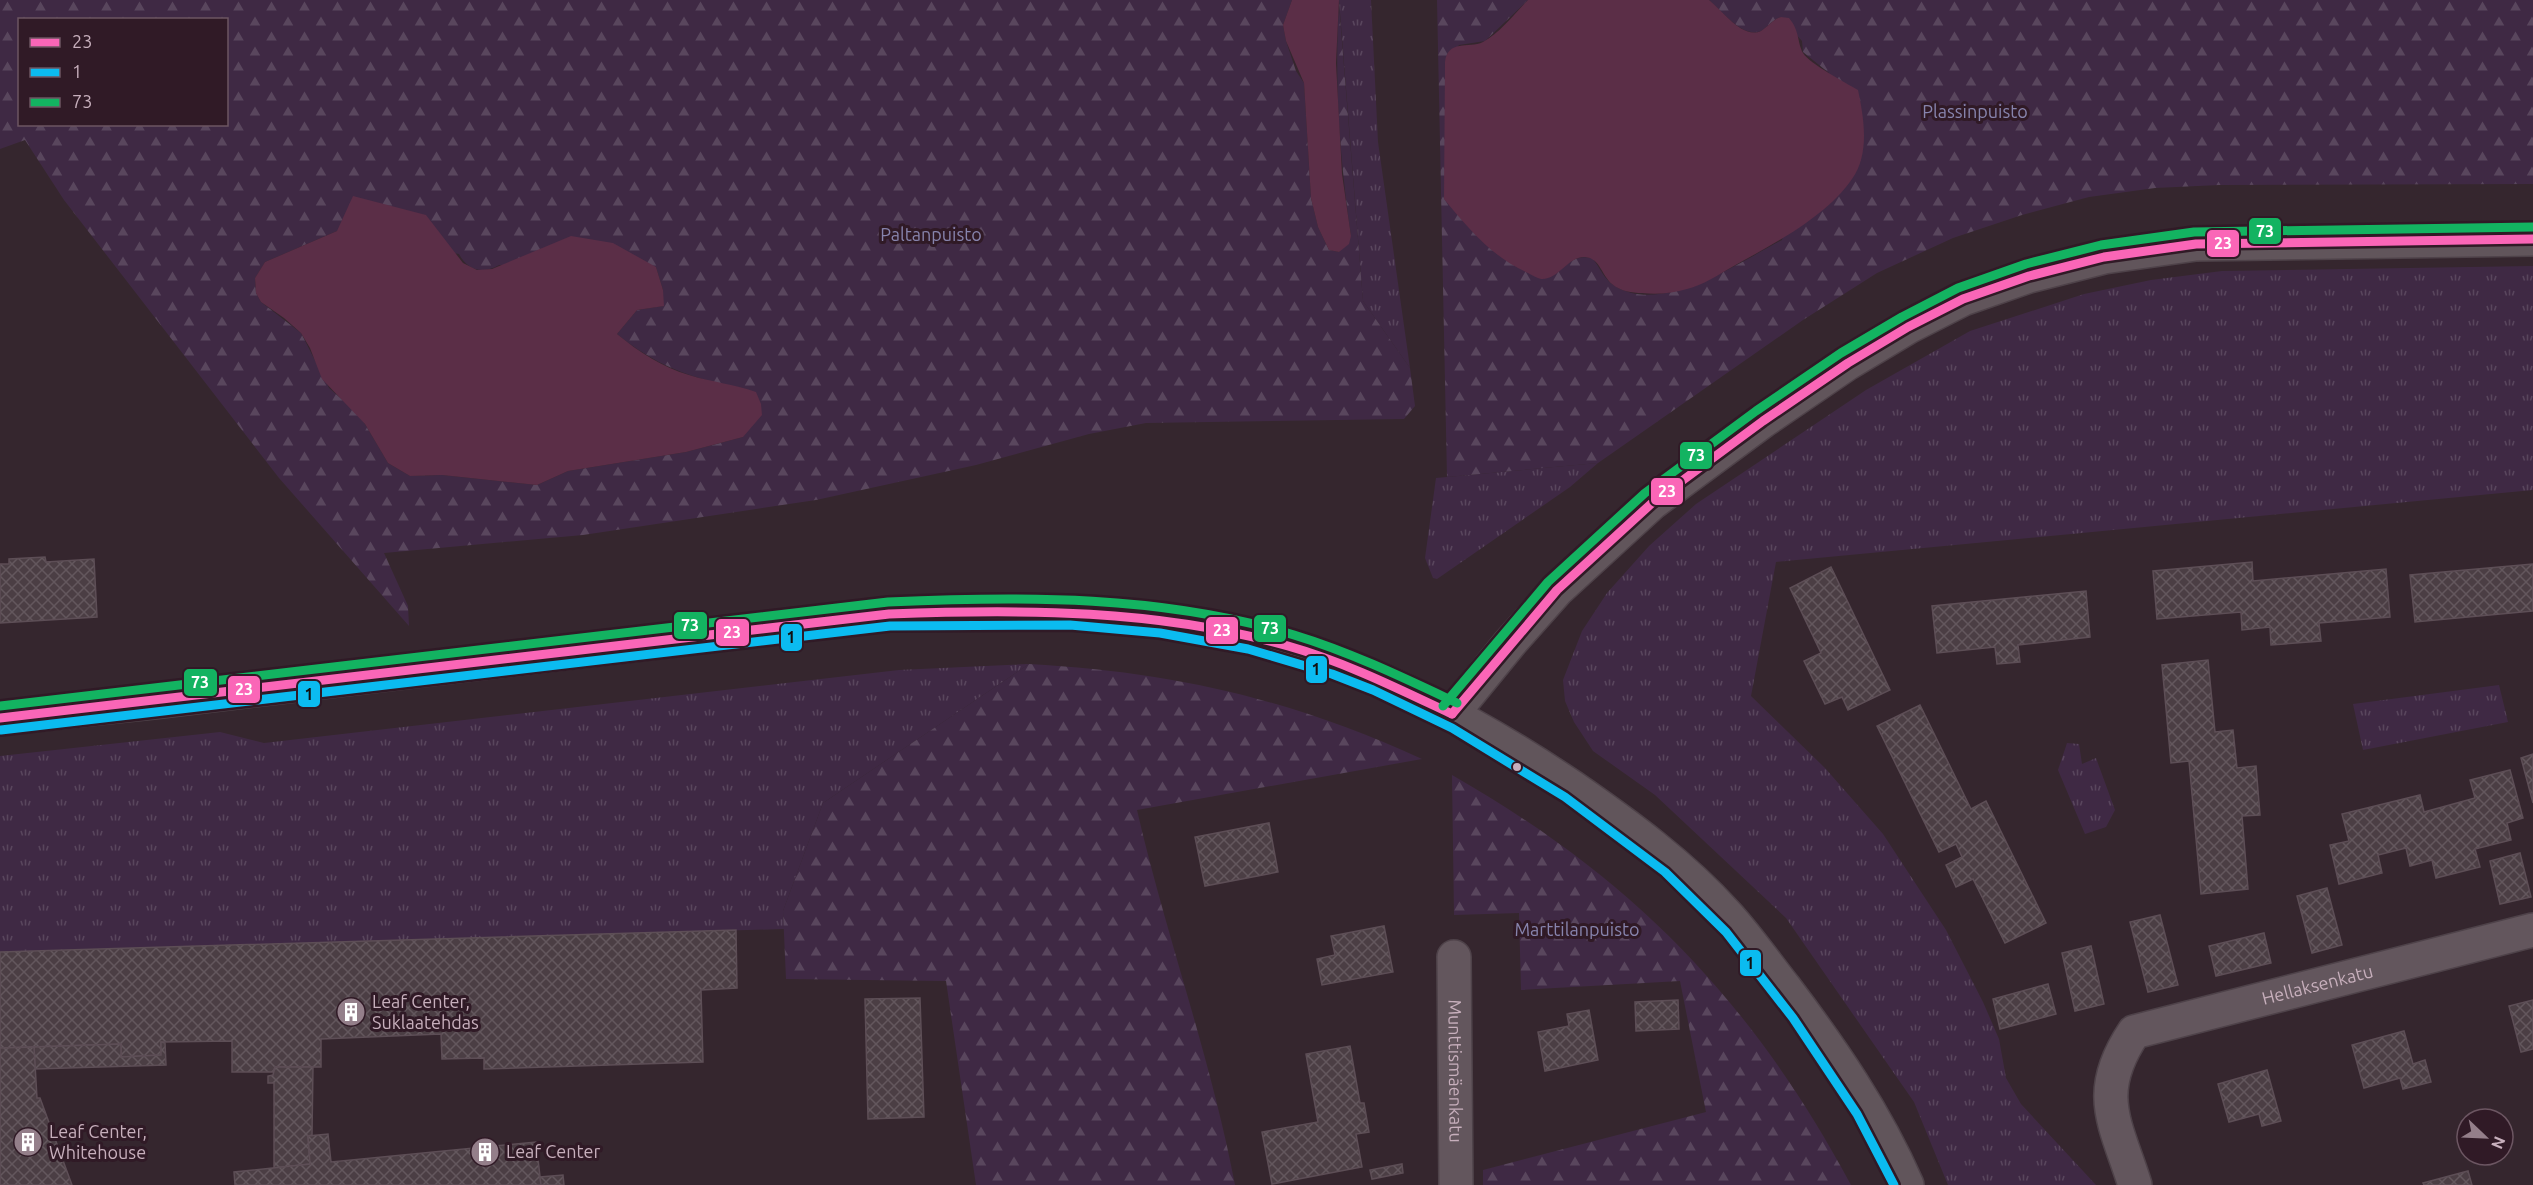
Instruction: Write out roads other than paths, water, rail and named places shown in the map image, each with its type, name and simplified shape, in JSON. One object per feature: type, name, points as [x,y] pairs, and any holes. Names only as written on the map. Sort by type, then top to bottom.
[{"type":"street","points":[[1452,714],[1557,590],[1652,503],[1763,421],[1848,363],[1908,327],[1963,299],[2029,276],[2104,257],[2196,244],[2533,239]]},
{"type":"street","points":[[0,718],[164,701],[889,614],[987,610],[1066,611],[1176,624],[1250,636],[1335,662],[1452,714],[1520,752],[1626,825],[1670,860],[1727,914],[1815,1028],[1854,1084],[1896,1159],[1907,1185]]},
{"type":"street","name":"Hellaksenkatu","points":[[2135,1185],[2111,1109],[2110,1080],[2117,1059],[2134,1032],[2533,930]]},
{"type":"street","name":"Munttismäenkatu","points":[[1454,957],[1456,1185]]},
{"type":"place","name":"Leaf Center, Suklaatehdas","points":[[351,1012]]},
{"type":"place","name":"Leaf Center, Whitehouse","points":[[28,1142]]},
{"type":"place","name":"Leaf Center","points":[[485,1152]]},
{"type":"park label","name":"Plassinpuisto","points":[[1975,112]]},
{"type":"park label","name":"Paltanpuisto","points":[[931,235]]},
{"type":"park label","name":"Marttilanpuisto","points":[[1577,930]]}]
